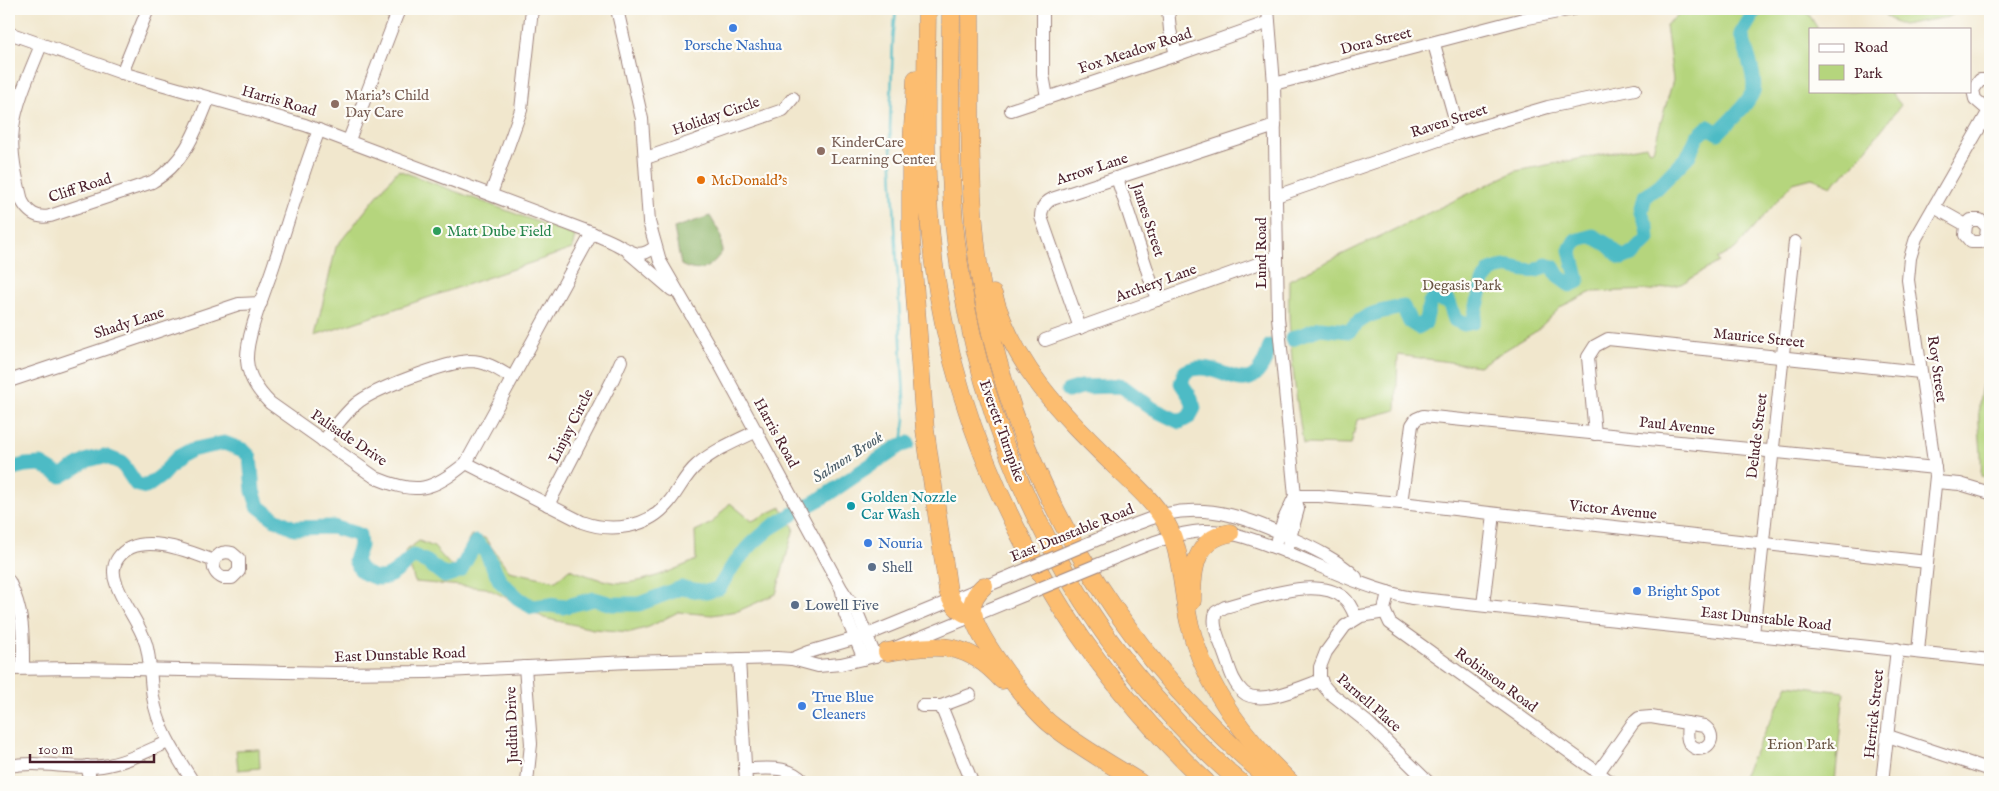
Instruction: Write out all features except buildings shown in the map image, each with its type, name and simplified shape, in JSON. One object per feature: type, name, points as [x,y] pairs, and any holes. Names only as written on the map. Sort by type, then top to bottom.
[{"type":"highway","points":[[922,9],[912,137],[911,230],[925,435],[947,587],[951,600],[960,611],[974,616]]},
{"type":"highway","name":"Everett Turnpike","points":[[927,9],[927,176],[931,236],[936,281],[948,340],[959,384],[973,425],[993,477],[1015,524],[1043,577],[1070,621],[1100,664],[1138,711],[1206,782]]},
{"type":"highway","name":"Everett Turnpike","points":[[951,9],[951,169],[956,244],[976,354],[1006,447],[1029,503],[1049,543],[1105,634],[1166,710],[1240,782]]},
{"type":"highway","points":[[970,9],[973,183],[979,269],[996,349],[1022,432],[1053,503],[1096,582],[1149,657],[1206,721],[1273,782]]},
{"type":"highway","points":[[973,183],[979,236],[989,283],[1000,315],[1018,352],[1038,384],[1056,407],[1162,515],[1173,536],[1189,622],[1205,670],[1236,722],[1290,782]]},
{"type":"highway","points":[[1205,670],[1198,646],[1194,621],[1192,593],[1194,569],[1198,556],[1204,546],[1215,538],[1230,533]]},
{"type":"highway","points":[[984,586],[976,594],[973,602],[974,616],[1004,668],[1040,714]]},
{"type":"highway","points":[[875,656],[935,646],[952,647],[966,652],[986,663],[1018,699],[1054,726],[1139,782]]},
{"type":"street","points":[[122,73],[148,9]]},
{"type":"street","points":[[349,140],[398,11],[384,9]]},
{"type":"street","points":[[491,194],[522,110],[532,9]]},
{"type":"street","points":[[617,9],[642,119],[649,222],[655,247]]},
{"type":"street","points":[[1043,9],[1043,76],[1047,97]]},
{"type":"street","points":[[1168,9],[1170,30],[1176,55]]},
{"type":"street","name":"Lund Road","points":[[1268,9],[1274,84],[1280,338],[1295,496],[1281,550]]},
{"type":"street","name":"Dora Street","points":[[1274,84],[1434,44],[1523,19],[1573,9]]},
{"type":"street","name":"Fox Meadow Road","points":[[1011,110],[1268,22]]},
{"type":"street","name":"Harris Road","points":[[9,32],[122,73],[270,114],[349,140],[592,233],[624,249],[678,294]]},
{"type":"street","points":[[1434,44],[1459,133]]},
{"type":"street","name":"Cliff Road","points":[[41,45],[18,107],[12,129],[13,154],[22,200],[25,207],[36,216],[42,218],[152,182],[160,177],[175,165],[186,149],[209,98]]},
{"type":"street","name":"Roy Street","points":[[1918,651],[1936,482],[1908,280],[1909,265],[1916,238],[1990,110],[1975,98],[1973,90],[1980,80],[1990,80]]},
{"type":"street","name":"Raven Street","points":[[1276,196],[1459,133],[1548,107],[1635,89]]},
{"type":"street","name":"Holiday Circle","points":[[646,158],[783,110],[793,98]]},
{"type":"street","name":"Arrow Lane","points":[[1080,328],[1041,217],[1043,206],[1049,200],[1275,126]]},
{"type":"street","name":"Palisade Drive","points":[[319,130],[261,303],[248,347],[247,358],[252,378],[260,393],[270,403],[376,478],[394,485],[409,488],[429,486],[440,482],[466,463],[592,233]]},
{"type":"street","name":"James Street","points":[[1117,178],[1157,300]]},
{"type":"street","points":[[1934,206],[1966,225]]},
{"type":"street","name":"Delude Street","points":[[1752,634],[1795,242]]},
{"type":"street","name":"Harris Road","points":[[624,249],[644,245],[655,247],[660,261],[756,431],[842,590],[843,607],[875,656]]},
{"type":"street","name":"Archery Lane","points":[[1046,340],[1277,257]]},
{"type":"street","name":"Shady Lane","points":[[9,381],[239,304],[261,303]]},
{"type":"street","name":"Maurice Street","points":[[1595,434],[1588,361],[1590,353],[1595,346],[1604,340],[1618,339],[1920,372]]},
{"type":"street","points":[[323,441],[356,404],[388,386],[452,365],[471,361],[491,366],[512,378]]},
{"type":"street","name":"Linjay Circle","points":[[548,505],[613,379],[620,361]]},
{"type":"street","name":"Paul Avenue","points":[[1401,502],[1411,428],[1417,418],[1427,417],[1935,468]]},
{"type":"street","points":[[466,463],[596,527],[612,529],[635,524],[653,516],[661,510],[694,467],[704,459],[756,431]]},
{"type":"street","points":[[1936,482],[1960,484],[1990,493]]},
{"type":"street","name":"Victor Avenue","points":[[1295,496],[1401,502],[1927,562]]},
{"type":"street","name":"East Dunstable Road","points":[[792,659],[861,636],[1108,535],[1162,515],[1194,511],[1222,512],[1250,520],[1285,535],[1339,564],[1361,581]]},
{"type":"street","points":[[1482,605],[1494,514]]},
{"type":"street","name":"East Dunstable Road","points":[[9,670],[23,668],[334,674],[629,662],[792,659],[818,666],[875,656],[1119,556],[1173,536],[1202,532],[1230,533],[1281,550],[1336,574],[1361,581],[1388,592],[1412,598],[1990,660]]},
{"type":"street","points":[[193,782],[168,742],[154,707],[148,652],[142,632],[115,583],[115,562],[119,556],[130,548],[148,544],[179,548],[214,561]]},
{"type":"street","points":[[9,581],[22,620],[23,668]]},
{"type":"street","points":[[1321,680],[1267,696],[1254,697],[1246,695],[1237,685],[1230,671],[1215,627],[1216,612],[1225,607],[1292,590],[1312,588],[1336,594],[1348,602],[1356,618],[1384,612],[1388,592]]},
{"type":"street","name":"Robinson Road","points":[[1384,612],[1396,628],[1611,782]]},
{"type":"street","name":"Parnell Place","points":[[1356,618],[1345,626],[1329,647],[1320,666],[1321,680],[1329,692],[1368,723],[1428,782]]},
{"type":"street","name":"Herrick Street","points":[[1882,782],[1897,649]]},
{"type":"street","points":[[739,660],[746,782]]},
{"type":"street","name":"Judith Drive","points":[[525,667],[531,744],[527,782]]},
{"type":"street","points":[[922,706],[940,706],[970,695]]},
{"type":"street","points":[[940,706],[972,782]]},
{"type":"street","points":[[1598,773],[1630,726],[1639,718],[1651,717],[1688,723]]},
{"type":"street","points":[[1888,736],[1990,770]]},
{"type":"street","points":[[9,766],[43,763],[87,766],[114,764],[168,742]]},
{"type":"street","points":[[87,766],[91,782]]},
{"type":"street","points":[[745,769],[783,769],[796,774],[804,782]]},
{"type":"green space","name":"Degasis Park","points":[[1685,9],[1802,9],[1810,16],[1817,28],[1809,28],[1809,92],[1891,92],[1901,105],[1852,167],[1831,186],[1812,178],[1793,183],[1735,249],[1717,259],[1719,262],[1681,284],[1654,290],[1592,292],[1562,306],[1535,332],[1479,366],[1398,355],[1396,410],[1357,420],[1351,445],[1303,444],[1290,342],[1289,280],[1516,171],[1646,146],[1649,151],[1653,150],[1673,80],[1666,25]]},
{"type":"green space","points":[[1879,9],[1964,9],[1948,17],[1902,25],[1888,18]]},
{"type":"green space","points":[[398,170],[575,236],[572,249],[315,336],[336,247]]},
{"type":"green space","points":[[710,216],[721,235],[722,252],[709,266],[699,270],[681,265],[674,228]]},
{"type":"green space","points":[[1990,368],[1990,479],[1981,476],[1979,401],[1983,381]]},
{"type":"green space","points":[[730,503],[752,521],[781,507],[794,528],[776,594],[738,611],[712,615],[678,612],[649,627],[631,632],[593,629],[544,618],[486,588],[415,582],[405,551],[419,541],[434,547],[450,565],[457,566],[471,535],[485,538],[509,571],[556,581],[569,569],[608,581],[622,583],[640,581],[696,560],[695,531],[712,523]]},
{"type":"green space","name":"Erion Park","points":[[1788,685],[1844,692],[1835,782],[1740,782]]},
{"type":"green space","points":[[259,749],[260,768],[238,770],[236,750]]},
{"type":"waterway","points":[[896,9],[890,128],[905,419],[902,444]]},
{"type":"waterway","name":"Salmon Brook","points":[[1292,339],[1320,328],[1349,331],[1367,316],[1403,307],[1410,322],[1418,327],[1425,323],[1430,302],[1436,299],[1449,302],[1455,320],[1464,324],[1473,322],[1483,282],[1490,271],[1507,267],[1533,271],[1546,265],[1553,267],[1559,277],[1570,285],[1578,281],[1570,250],[1575,241],[1593,236],[1608,245],[1622,258],[1634,253],[1648,239],[1647,227],[1641,212],[1645,196],[1660,185],[1689,155],[1697,137],[1708,127],[1718,133],[1742,108],[1753,91],[1754,86],[1750,63],[1741,34],[1756,9]]},
{"type":"waterway","name":"Salmon Brook","points":[[1068,391],[1081,387],[1123,387],[1153,409],[1180,422],[1189,417],[1194,408],[1191,398],[1181,383],[1185,372],[1198,368],[1210,369],[1244,379],[1253,376],[1262,366],[1270,346]]},
{"type":"waterway","name":"Salmon Brook","points":[[9,469],[41,464],[61,476],[88,460],[104,456],[122,463],[136,484],[146,487],[161,476],[178,457],[191,450],[224,443],[243,450],[250,457],[253,491],[258,506],[275,519],[294,528],[333,527],[359,535],[360,546],[355,560],[363,572],[377,578],[383,578],[394,573],[413,556],[427,562],[445,576],[460,571],[476,542],[486,552],[500,581],[518,598],[532,607],[550,605],[563,607],[594,599],[612,604],[639,604],[681,588],[707,592],[719,588],[734,564],[752,544],[770,528],[793,514]]},
{"type":"waterway","name":"Salmon Brook","points":[[807,506],[899,446],[908,443]]},
{"type":"place","name":"Porsche Nashua","points":[[733,28]]},
{"type":"place","name":"Maria's Child Day Care","points":[[335,104]]},
{"type":"place","name":"KinderCare Learning Center","points":[[821,151]]},
{"type":"place","name":"McDonald's","points":[[701,180]]},
{"type":"place","name":"Matt Dube Field","points":[[437,231]]},
{"type":"place","name":"Golden Nozzle Car Wash","points":[[851,506]]},
{"type":"place","name":"Nouria","points":[[868,543]]},
{"type":"place","name":"Shell","points":[[872,567]]},
{"type":"place","name":"Bright Spot","points":[[1637,591]]},
{"type":"place","name":"Lowell Five","points":[[795,605]]},
{"type":"place","name":"True Blue Cleaners","points":[[802,706]]}]
